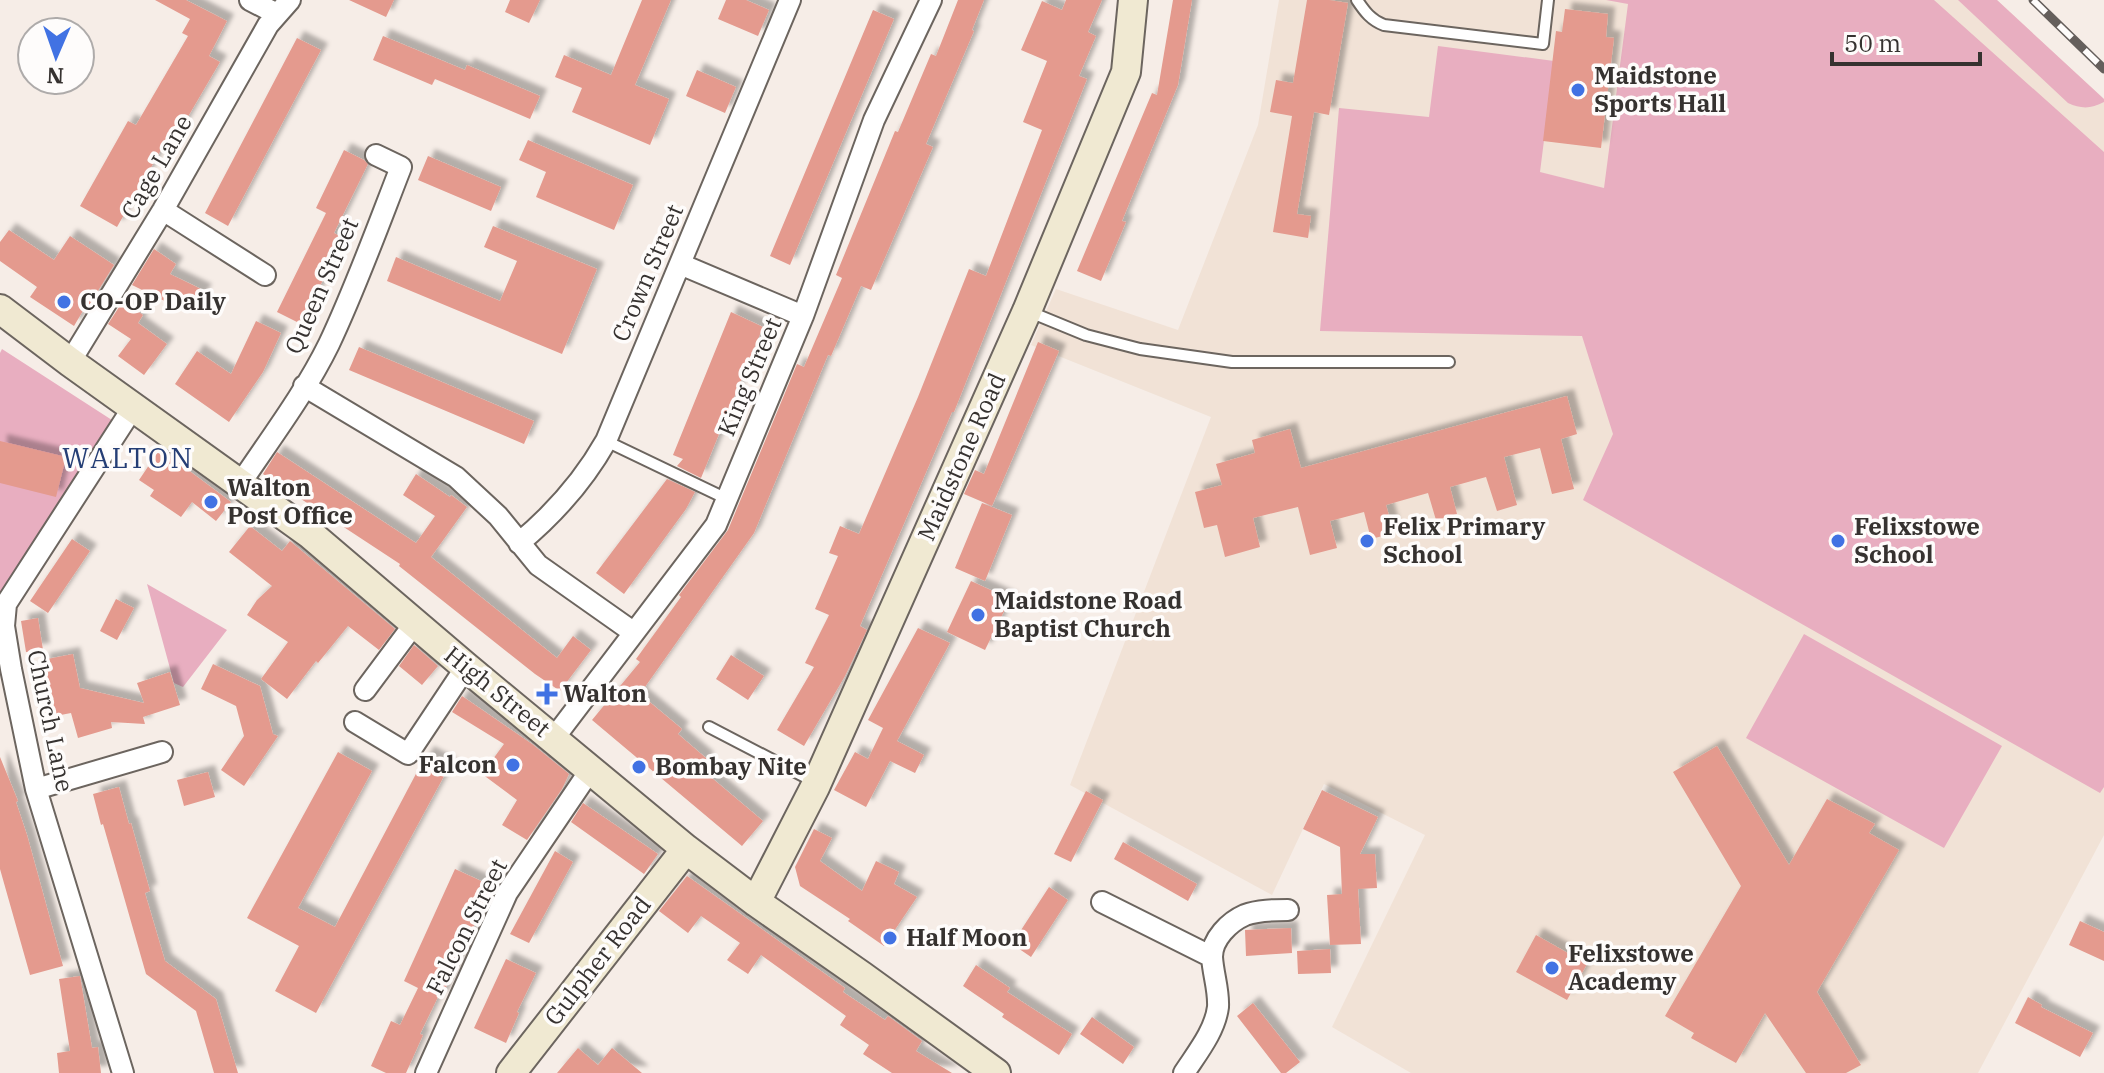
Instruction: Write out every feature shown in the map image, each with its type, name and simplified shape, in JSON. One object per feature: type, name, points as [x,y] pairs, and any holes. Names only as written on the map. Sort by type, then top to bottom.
[{"type":"street","points":[[250,0],[284,7]]},
{"type":"street","name":"Crown Street","points":[[519,543],[566,497],[606,441],[790,0]]},
{"type":"street","name":"King Street","points":[[554,738],[716,525],[803,316],[874,120],[931,0]]},
{"type":"street","name":"Maidstone Road","points":[[756,902],[817,783],[1027,311],[1126,72],[1133,0]]},
{"type":"street","name":"Cage Lane","points":[[70,362],[163,210],[268,25],[284,7]]},
{"type":"street","name":"Queen Street","points":[[240,484],[328,346],[401,167],[376,155]]},
{"type":"street","points":[[163,210],[265,275]]},
{"type":"street","points":[[680,264],[803,316]]},
{"type":"street","name":"High Street","points":[[0,309],[310,534],[686,849],[996,1073]]},
{"type":"street","points":[[304,386],[456,477],[498,516],[538,565],[633,632]]},
{"type":"street","name":"Church Lane","points":[[123,1073],[36,789],[5,671],[4,626],[6,604],[134,406]]},
{"type":"street","points":[[365,690],[415,623]]},
{"type":"street","points":[[355,722],[408,754],[466,667]]},
{"type":"street","points":[[36,789],[162,752]]},
{"type":"street","name":"Falcon Street","points":[[426,1073],[507,893],[591,769]]},
{"type":"street","name":"Gulpher Road","points":[[511,1073],[686,849]]},
{"type":"street","points":[[1102,902],[1212,957]]},
{"type":"street","points":[[1184,1073],[1210,1032],[1218,1008],[1212,957],[1214,943],[1244,915],[1288,910]]},
{"type":"lane","points":[[1357,0],[1366,14],[1384,25],[1543,44],[1548,0]]},
{"type":"lane","points":[[1027,311],[1086,335],[1140,349],[1232,362],[1449,362]]},
{"type":"lane","points":[[606,441],[727,499]]},
{"type":"lane","points":[[709,727],[817,783]]},
{"type":"shaded area","name":"Felixstowe School","points":[[1279,0],[1997,0],[2104,99],[2104,835],[1978,1073],[1411,1073],[1332,1027],[1425,835],[1324,784],[1272,895],[1070,785],[1211,417],[1031,345],[1056,289],[1178,330],[1258,125]]},
{"type":"shaded area","points":[[1606,0],[1934,0],[2104,152],[2104,787],[2100,793],[1583,500],[1613,434],[1582,336],[1320,331],[1339,108],[1429,117],[1438,46],[1554,61],[1540,172],[1604,188],[1628,4]]},
{"type":"shaded area","points":[[1958,0],[1997,0],[2104,102],[2086,107],[2068,103]]},
{"type":"shaded area","points":[[2,349],[115,422],[0,607],[0,353]]},
{"type":"shaded area","points":[[147,584],[227,630],[183,687],[174,683]]},
{"type":"shaded area","points":[[1804,634],[2002,746],[1944,848],[1746,738]]},
{"type":"building","points":[[155,0],[186,0],[227,21],[209,56],[220,62],[179,132],[173,129],[117,227],[80,206],[128,121],[136,125],[188,36],[182,33],[190,19]]},
{"type":"building","points":[[349,0],[394,0],[386,17]]},
{"type":"building","points":[[510,0],[540,0],[529,23],[505,12]]},
{"type":"building","points":[[642,0],[671,0],[635,85],[669,99],[650,145],[572,112],[582,88],[555,77],[564,55],[611,75]]},
{"type":"building","points":[[726,0],[746,0],[769,10],[758,36],[718,19]]},
{"type":"building","points":[[958,0],[984,0],[926,144],[933,147],[871,290],[861,286],[831,356],[828,355],[754,533],[640,694],[682,729],[678,734],[707,759],[700,768],[763,821],[742,846],[592,720],[640,662],[636,659],[728,530],[797,364],[804,367],[842,278],[836,275],[895,131],[898,132],[931,54],[936,56]]},
{"type":"building","points":[[1066,0],[1102,0],[1088,32],[1096,36],[1079,76],[1087,79],[954,412],[860,626],[867,630],[845,676],[804,746],[777,730],[814,667],[805,663],[829,615],[815,609],[838,556],[829,553],[840,526],[859,534],[969,269],[986,276],[1042,130],[1023,122],[1047,61],[1021,50],[1042,1],[1062,10]]},
{"type":"building","points":[[1173,0],[1192,0],[1178,85],[1101,281],[1077,271],[1152,93],[1157,95]]},
{"type":"building","points":[[1307,0],[1348,3],[1329,115],[1314,112],[1297,214],[1311,216],[1308,238],[1273,232],[1292,116],[1270,112],[1276,80],[1293,83]]},
{"type":"building","name":"Maidstone Sports Hall","points":[[1565,9],[1608,14],[1606,37],[1614,38],[1601,148],[1543,141],[1556,31],[1562,32]]},
{"type":"building","points":[[873,10],[894,19],[790,265],[770,256]]},
{"type":"building","points":[[383,36],[465,70],[467,65],[540,96],[530,119],[435,79],[432,85],[373,60]]},
{"type":"building","points":[[297,38],[321,50],[228,226],[205,213]]},
{"type":"building","points":[[697,70],[736,87],[725,113],[686,96]]},
{"type":"building","points":[[528,140],[633,185],[614,230],[536,197],[546,172],[519,160]]},
{"type":"building","points":[[344,150],[368,164],[334,233],[344,238],[301,324],[277,312],[326,213],[316,208]]},
{"type":"building","points":[[428,156],[501,187],[491,211],[418,180]]},
{"type":"building","points":[[493,226],[597,269],[562,354],[387,281],[396,257],[500,301],[517,261],[484,247]]},
{"type":"building","points":[[9,230],[54,260],[70,236],[114,265],[74,326],[30,297],[37,287],[0,261],[0,242]]},
{"type":"building","points":[[154,249],[176,264],[170,274],[205,291],[189,313],[132,285]]},
{"type":"building","points":[[123,301],[143,315],[138,323],[167,344],[144,375],[118,356],[131,339],[108,324]]},
{"type":"building","points":[[731,312],[763,327],[701,478],[677,466],[683,459],[673,455]]},
{"type":"building","points":[[256,321],[281,333],[263,372],[229,422],[175,384],[197,351],[231,374]]},
{"type":"building","points":[[1038,342],[1059,351],[992,506],[964,494],[975,470],[984,474]]},
{"type":"building","points":[[359,347],[534,421],[524,444],[349,370]]},
{"type":"building","points":[[1567,396],[1577,434],[1561,439],[1574,489],[1552,494],[1540,448],[1504,457],[1517,505],[1497,511],[1486,477],[1450,487],[1457,514],[1436,520],[1428,493],[1386,505],[1394,533],[1371,539],[1364,512],[1330,521],[1337,548],[1310,555],[1298,507],[1253,518],[1260,547],[1225,557],[1217,525],[1204,528],[1195,492],[1222,485],[1216,464],[1255,453],[1252,440],[1290,429],[1301,468]]},
{"type":"building","points":[[0,441],[66,457],[56,497],[0,483]]},
{"type":"building","points":[[160,449],[231,502],[216,521],[192,502],[181,517],[150,496],[154,490],[139,480]]},
{"type":"building","points":[[277,452],[416,543],[435,516],[403,495],[416,474],[451,495],[467,507],[431,557],[557,658],[573,636],[591,650],[560,691],[400,564],[263,474]]},
{"type":"building","points":[[667,479],[695,492],[624,594],[596,573]]},
{"type":"building","points":[[982,503],[1012,515],[985,581],[955,568]]},
{"type":"building","points":[[250,526],[282,551],[290,541],[395,629],[379,650],[348,626],[287,699],[261,679],[288,642],[247,615],[272,586],[229,552]]},
{"type":"building","points":[[72,539],[90,551],[48,613],[30,601]]},
{"type":"building","name":"Maidstone Road Baptist Church","points":[[971,581],[1010,599],[985,650],[947,632]]},
{"type":"building","points":[[116,599],[134,608],[117,640],[100,631]]},
{"type":"building","points":[[38,618],[43,650],[26,652],[21,621]]},
{"type":"building","points":[[918,628],[950,643],[897,741],[924,755],[915,773],[890,761],[866,807],[834,790],[855,752],[868,759],[883,728],[868,720]]},
{"type":"building","points":[[414,645],[438,666],[422,685],[399,666]]},
{"type":"building","points":[[73,654],[80,688],[144,703],[137,683],[170,672],[180,705],[143,717],[145,724],[111,722],[112,728],[78,738],[71,713],[40,719],[35,694],[48,691],[42,660]]},
{"type":"building","points":[[731,655],[764,676],[748,700],[716,679]]},
{"type":"building","points":[[213,664],[260,686],[273,734],[278,736],[244,786],[221,770],[244,736],[236,706],[201,689]]},
{"type":"building","points":[[462,696],[532,744],[569,774],[527,840],[502,825],[517,800],[482,774],[504,744],[452,712]]},
{"type":"building","points":[[1717,746],[1789,865],[1827,799],[1875,824],[1869,833],[1899,850],[1817,992],[1861,1065],[1846,1073],[1806,1073],[1765,1013],[1736,1063],[1691,1038],[1694,1033],[1665,1016],[1741,886],[1673,772]]},
{"type":"building","points":[[338,752],[372,771],[298,908],[335,927],[427,753],[450,765],[316,1013],[275,991],[299,946],[247,918]]},
{"type":"building","points":[[0,757],[18,801],[63,966],[30,975],[0,869]]},
{"type":"building","points":[[208,772],[215,797],[184,806],[177,780]]},
{"type":"building","points":[[119,787],[150,891],[145,893],[165,961],[216,999],[238,1073],[214,1073],[196,1011],[146,974],[93,794]]},
{"type":"building","points":[[1322,790],[1378,817],[1360,854],[1375,854],[1377,888],[1358,889],[1361,944],[1330,945],[1327,895],[1342,894],[1340,847],[1303,829]]},
{"type":"building","points":[[1086,791],[1103,800],[1071,862],[1054,854]]},
{"type":"building","points":[[583,803],[658,854],[644,874],[571,822]]},
{"type":"building","points":[[814,829],[832,838],[820,861],[862,891],[876,861],[899,872],[894,884],[917,897],[884,946],[800,886],[795,867]]},
{"type":"building","points":[[1123,842],[1197,884],[1188,901],[1114,859]]},
{"type":"building","points":[[555,851],[573,862],[529,943],[510,934]]},
{"type":"building","points":[[455,869],[492,886],[441,998],[438,997],[420,1034],[423,1035],[406,1073],[386,1073],[371,1066],[391,1021],[400,1025],[418,988],[404,981]]},
{"type":"building","points":[[687,876],[845,988],[843,992],[885,1020],[888,1016],[922,1041],[916,1051],[952,1073],[892,1073],[863,1054],[869,1045],[840,1025],[846,1016],[761,955],[748,974],[727,960],[740,943],[701,916],[688,933],[659,911]]},
{"type":"building","points":[[1049,887],[1068,900],[1031,957],[1012,944]]},
{"type":"building","points":[[2080,921],[2104,932],[2104,961],[2069,945]]},
{"type":"building","points":[[1291,928],[1292,953],[1246,956],[1245,930]]},
{"type":"building","name":"Felixstowe Academy","points":[[1536,935],[1587,964],[1567,1000],[1516,972]]},
{"type":"building","points":[[1330,949],[1331,973],[1298,974],[1297,951]]},
{"type":"building","points":[[506,959],[536,973],[506,1043],[474,1028]]},
{"type":"building","points":[[976,965],[1010,988],[1007,992],[1072,1034],[1059,1055],[1002,1017],[1004,1014],[963,986]]},
{"type":"building","points":[[80,976],[92,1048],[98,1047],[101,1073],[59,1073],[57,1053],[70,1051],[59,979]]},
{"type":"building","points":[[2028,997],[2041,1007],[2093,1033],[2080,1057],[2015,1023]]},
{"type":"building","points":[[1253,1003],[1300,1062],[1286,1073],[1281,1073],[1237,1016]]},
{"type":"building","points":[[1092,1017],[1134,1047],[1123,1064],[1080,1034]]},
{"type":"building","points":[[578,1048],[598,1065],[612,1048],[642,1073],[557,1073]]},
{"type":"railway","points":[[2033,0],[2104,69]]},
{"type":"place","name":"Maidstone Sports Hall","points":[[1578,90]]},
{"type":"place","name":"CO-OP Daily","points":[[64,302]]},
{"type":"place","name":"Walton Post Office","points":[[211,502]]},
{"type":"place","name":"Felix Primary School","points":[[1367,541]]},
{"type":"place","name":"Felixstowe School","points":[[1838,541]]},
{"type":"place","name":"Maidstone Road Baptist Church","points":[[978,615]]},
{"type":"place","name":"Walton","points":[[547,694]]},
{"type":"place","name":"Falcon","points":[[513,765]]},
{"type":"place","name":"Bombay Nite","points":[[639,767]]},
{"type":"place","name":"Half Moon","points":[[890,938]]},
{"type":"place","name":"Felixstowe Academy","points":[[1552,968]]},
{"type":"district","name":"WALTON","points":[[128,458]]}]
